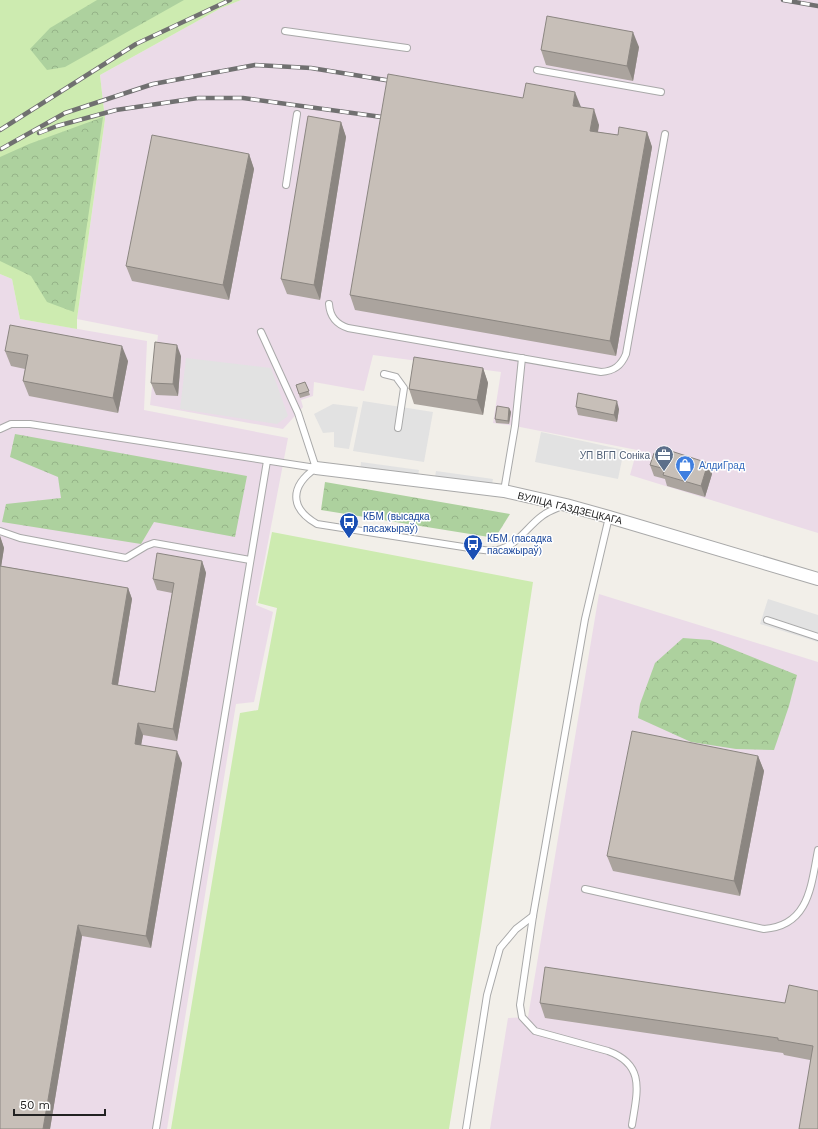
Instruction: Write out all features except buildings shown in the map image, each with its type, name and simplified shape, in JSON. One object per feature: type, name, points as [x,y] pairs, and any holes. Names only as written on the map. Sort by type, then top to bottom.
[{"type":"street","name":"ВУЛІЦА ГАЗДЗЕЦКАГА","points":[[316,468],[504,491],[566,505],[609,517],[818,580]]},
{"type":"lane","points":[[285,31],[407,48]]},
{"type":"lane","points":[[537,70],[661,92]]},
{"type":"lane","points":[[286,185],[297,114]]},
{"type":"lane","points":[[329,304],[329,309],[333,320],[348,328],[601,372],[609,372],[615,369],[620,365],[626,354],[665,134]]},
{"type":"lane","points":[[260,332],[298,413],[316,468]]},
{"type":"lane","points":[[504,491],[515,426],[522,358]]},
{"type":"lane","points":[[384,374],[396,377],[404,388],[398,428]]},
{"type":"lane","points":[[0,429],[11,424],[30,424],[316,468]]},
{"type":"lane","points":[[156,1129],[267,461]]},
{"type":"lane","points":[[316,468],[300,481],[296,500],[300,510],[308,519],[317,524],[482,550],[500,550],[512,544],[542,516],[552,509],[566,505]]},
{"type":"lane","points":[[609,517],[585,619],[533,916],[520,1005],[522,1018],[535,1031],[608,1051],[618,1055],[626,1061],[632,1068],[638,1087],[632,1125]]},
{"type":"lane","points":[[0,531],[20,538],[126,558],[154,543],[250,560]]},
{"type":"lane","points":[[767,620],[818,637]]},
{"type":"lane","points":[[585,889],[764,929],[775,928],[785,925],[793,920],[806,902],[810,893],[818,850]]},
{"type":"lane","points":[[466,1129],[487,995],[500,948],[516,928],[533,916]]},
{"type":"shaded area","points":[[241,0],[818,0],[818,533],[630,475],[637,450],[493,423],[501,372],[373,355],[364,391],[314,382],[313,396],[301,400],[303,407],[283,429],[150,405],[158,335],[77,319],[105,119],[100,75],[221,8]]},
{"type":"shaded area","points":[[0,274],[12,279],[20,319],[147,341],[144,410],[288,438],[256,605],[273,612],[254,702],[236,704],[167,1129],[0,1129]]},
{"type":"shaded area","points":[[186,358],[271,368],[288,416],[277,424],[180,409]]},
{"type":"shaded area","points":[[363,401],[433,412],[424,462],[353,451]]},
{"type":"shaded area","points":[[333,404],[358,407],[349,449],[334,447],[334,432],[323,433],[314,414]]},
{"type":"shaded area","points":[[541,432],[624,450],[618,479],[535,462]]},
{"type":"shaded area","points":[[361,462],[419,470],[417,481],[360,474]]},
{"type":"shaded area","points":[[436,471],[493,479],[491,490],[434,483]]},
{"type":"shaded area","points":[[599,594],[818,662],[818,1129],[490,1129],[508,1018],[528,1017]]},
{"type":"shaded area","points":[[768,599],[818,615],[818,642],[760,624]]},
{"type":"green space","points":[[0,0],[241,0],[221,8],[100,75],[105,119],[77,319],[77,329],[20,319],[12,279],[0,274]]},
{"type":"green space","points":[[97,0],[184,0],[65,67],[47,70],[30,49],[50,28]]},
{"type":"green space","points":[[103,117],[74,312],[47,302],[31,276],[0,261],[0,157],[29,144]]},
{"type":"green space","points":[[15,434],[247,476],[235,537],[154,522],[141,544],[2,522],[6,504],[61,498],[58,477],[10,457]]},
{"type":"green space","points":[[325,482],[510,514],[495,538],[321,510]]},
{"type":"green space","points":[[272,532],[533,582],[449,1129],[171,1129],[240,713],[258,710],[277,608],[258,603]]},
{"type":"green space","points":[[683,638],[710,640],[797,675],[789,706],[774,750],[736,749],[691,742],[638,718],[640,704],[655,663]]},
{"type":"railway","points":[[0,130],[136,44],[230,0]]},
{"type":"railway","points":[[783,0],[818,6]]},
{"type":"railway","points":[[1,149],[65,113],[153,84],[255,65],[311,68],[398,82]]},
{"type":"railway","points":[[39,133],[57,126],[116,110],[198,98],[243,98],[389,118]]},
{"type":"place","name":"УП ВГП Соніка","points":[[664,472]]},
{"type":"place","name":"АлдиГрад","points":[[685,482]]},
{"type":"place","name":"КБМ (высадка пасажыраў)","points":[[349,539]]},
{"type":"place","name":"КБМ (пасадка пасажыраў)","points":[[473,561]]}]
